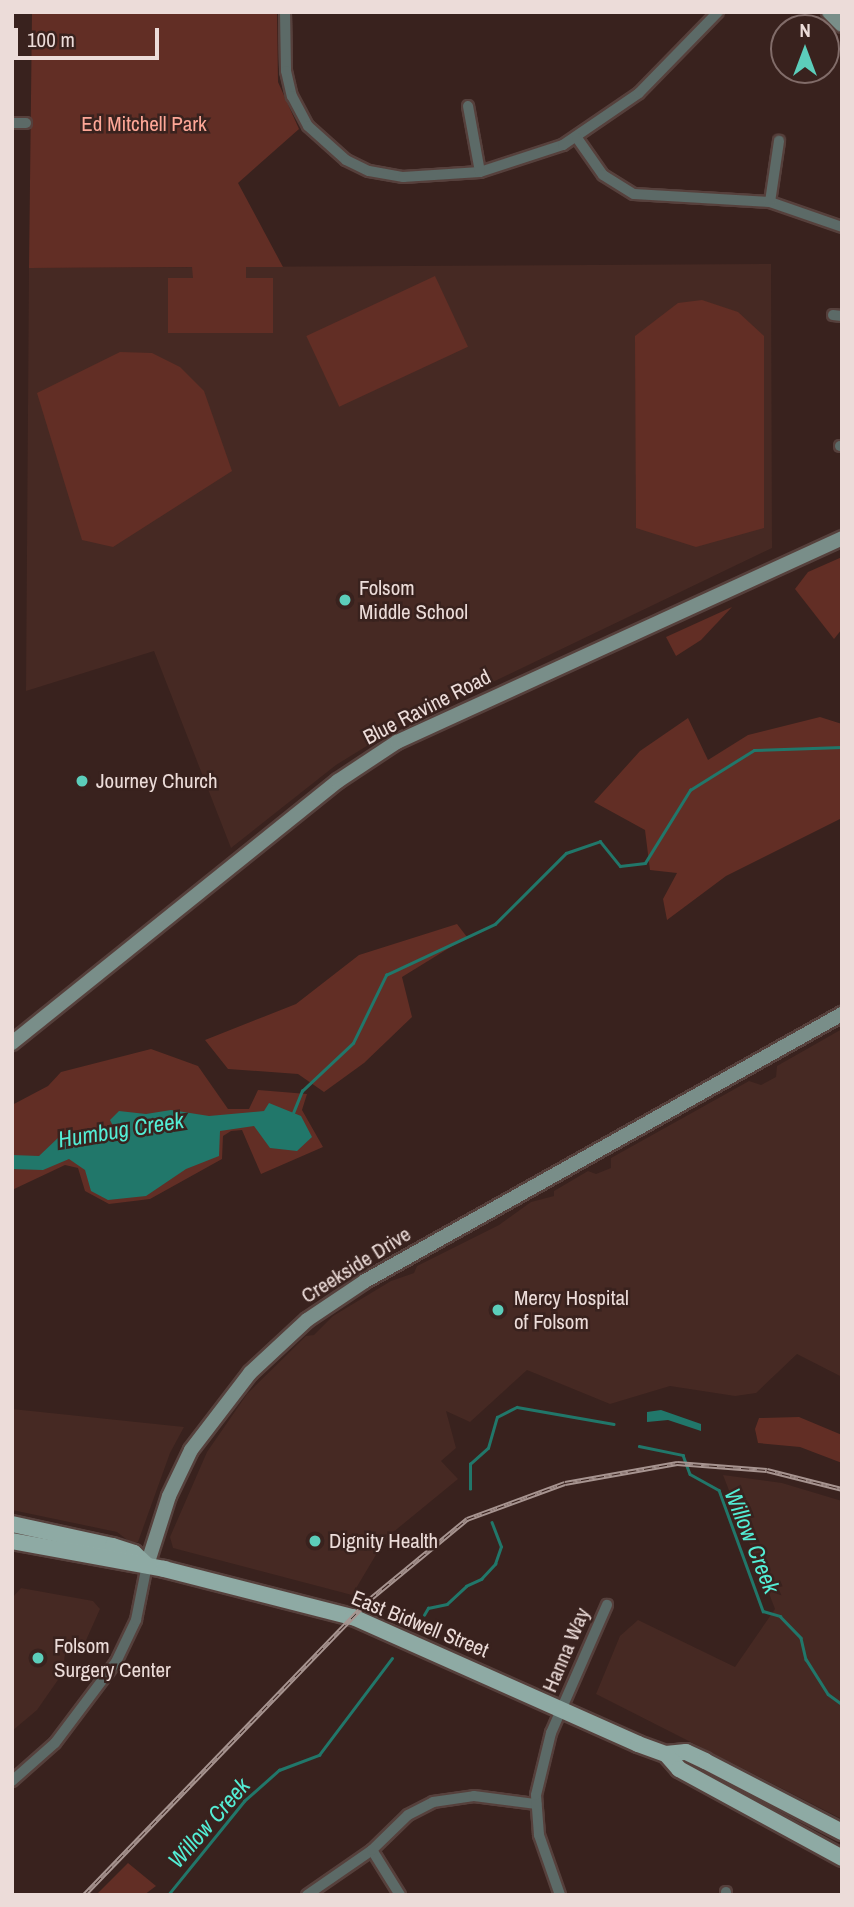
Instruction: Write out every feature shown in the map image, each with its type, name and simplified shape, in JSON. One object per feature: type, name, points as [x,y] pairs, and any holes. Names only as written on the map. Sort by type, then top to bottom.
[{"type":"main road","points":[[829,12],[842,25]]},
{"type":"main road","name":"Blue Ravine Road","points":[[12,1044],[338,781],[386,749],[842,538]]},
{"type":"main road","name":"Creekside Drive","points":[[147,1565],[169,1496],[191,1450],[250,1373],[307,1320],[365,1281],[842,1014]]},
{"type":"main road","name":"East Bidwell Street","points":[[12,1524],[113,1546],[134,1553],[147,1565]]},
{"type":"main road","name":"East Bidwell Street","points":[[12,1541],[129,1566],[147,1565],[258,1591],[383,1628],[561,1710],[666,1754],[679,1769],[842,1858]]},
{"type":"main road","name":"East Bidwell Street","points":[[666,1754],[686,1752],[842,1832]]},
{"type":"street","points":[[285,12],[286,71],[292,96],[308,126],[332,151],[361,168],[386,175],[480,172],[522,162],[577,138],[639,93],[718,12]]},
{"type":"street","points":[[468,106],[480,172]]},
{"type":"street","points":[[12,123],[26,123]]},
{"type":"street","points":[[577,138],[603,175],[634,194],[770,202],[842,227]]},
{"type":"street","points":[[770,202],[779,141]]},
{"type":"street","name":"Creekside Drive","points":[[12,1781],[55,1743],[116,1662],[136,1620],[147,1565]]},
{"type":"street","name":"Hanna Way","points":[[560,1895],[539,1835],[536,1804],[545,1750],[607,1605]]},
{"type":"street","points":[[307,1895],[372,1850],[408,1815],[433,1802],[474,1797],[536,1804]]},
{"type":"street","points":[[372,1850],[400,1895]]},
{"type":"shaded area","name":"Folsom Middle School","points":[[771,264],[772,548],[391,731],[336,765],[231,848],[154,651],[26,691],[29,268]]},
{"type":"shaded area","points":[[842,1029],[842,1377],[797,1354],[756,1393],[735,1396],[670,1386],[610,1404],[527,1370],[470,1422],[446,1411],[456,1448],[441,1461],[458,1479],[386,1538],[352,1595],[173,1548],[170,1537],[207,1452],[247,1394],[306,1336],[314,1335],[333,1316],[391,1281],[414,1273],[417,1266],[499,1225],[531,1202],[554,1196],[554,1191],[588,1171],[596,1174],[611,1168],[611,1158],[749,1081],[761,1085],[776,1077],[777,1066]]},
{"type":"shaded area","points":[[12,1409],[184,1427],[170,1453],[138,1542],[130,1542],[117,1532],[12,1510]]},
{"type":"shaded area","points":[[723,1475],[782,1483],[842,1501],[842,1819],[596,1694],[620,1636],[638,1620],[735,1667],[775,1609]]},
{"type":"shaded area","name":"Folsom Surgery Center","points":[[21,1588],[93,1601],[100,1609],[83,1647],[66,1648],[64,1661],[69,1664],[37,1710],[12,1731],[12,1598]]},
{"type":"green space","name":"Ed Mitchell Park","points":[[32,12],[277,12],[278,82],[299,129],[238,183],[283,267],[246,267],[246,278],[273,278],[273,333],[168,333],[168,278],[193,278],[192,267],[29,268]]},
{"type":"green space","points":[[435,276],[468,347],[339,407],[306,336]]},
{"type":"green space","points":[[702,300],[738,312],[764,336],[764,528],[696,547],[636,528],[635,336],[678,303]]},
{"type":"green space","points":[[120,352],[152,353],[180,367],[204,391],[232,471],[113,547],[82,540],[37,393]]},
{"type":"green space","points":[[842,557],[842,629],[834,639],[795,589],[808,572]]},
{"type":"green space","points":[[732,607],[701,640],[676,656],[666,637]]},
{"type":"green space","points":[[820,717],[842,724],[842,818],[726,876],[667,920],[663,899],[677,873],[650,870],[645,830],[594,802],[640,751],[688,718],[708,760],[748,735]]},
{"type":"green space","points":[[457,924],[467,937],[402,977],[412,1017],[364,1063],[324,1092],[298,1074],[228,1069],[205,1040],[296,1004],[359,955]]},
{"type":"green space","points":[[151,1049],[198,1066],[228,1109],[249,1109],[258,1090],[307,1094],[302,1110],[323,1147],[261,1174],[242,1130],[231,1131],[223,1136],[222,1159],[150,1199],[109,1204],[85,1191],[78,1168],[65,1165],[12,1190],[12,1105],[48,1086],[61,1072]]},
{"type":"green space","points":[[799,1417],[842,1435],[842,1463],[800,1447],[758,1443],[755,1429],[759,1418]]},
{"type":"green space","points":[[128,1863],[156,1886],[144,1895],[96,1895]]},
{"type":"water","points":[[269,1103],[301,1116],[312,1137],[297,1151],[270,1148],[254,1126],[220,1131],[219,1156],[186,1169],[146,1196],[108,1200],[91,1191],[85,1170],[69,1159],[43,1170],[12,1169],[12,1155],[39,1156],[60,1136],[71,1132],[87,1136],[97,1128],[115,1130],[110,1120],[119,1111],[146,1114],[171,1110],[209,1116],[264,1111]]},
{"type":"water","points":[[661,1410],[701,1424],[701,1431],[668,1420],[647,1422],[647,1412]]},
{"type":"waterway","name":"Humbug Creek","points":[[293,1113],[302,1091],[353,1043],[386,975],[495,924],[566,853],[600,841],[620,866],[645,863],[690,790],[754,750],[842,747]]},
{"type":"waterway","name":"Willow Creek","points":[[470,1489],[470,1464],[488,1448],[497,1417],[517,1407],[614,1424]]},
{"type":"waterway","name":"Willow Creek","points":[[639,1446],[683,1455],[690,1474],[719,1490],[763,1611],[780,1616],[801,1638],[806,1659],[828,1694],[842,1704]]},
{"type":"waterway","name":"Willow Creek","points":[[424,1615],[428,1608],[447,1604],[466,1586],[481,1579],[495,1564],[501,1547],[492,1523]]},
{"type":"waterway","name":"Willow Creek","points":[[168,1895],[244,1801],[279,1770],[319,1755],[392,1658]]},
{"type":"railway","points":[[84,1895],[370,1599],[467,1519],[565,1483],[677,1463],[767,1470],[842,1489]]},
{"type":"place","name":"Folsom Middle School","points":[[345,600]]},
{"type":"place","name":"Journey Church","points":[[82,781]]},
{"type":"place","name":"Mercy Hospital of Folsom","points":[[498,1310]]},
{"type":"place","name":"Dignity Health","points":[[315,1541]]},
{"type":"place","name":"Folsom Surgery Center","points":[[38,1658]]}]
